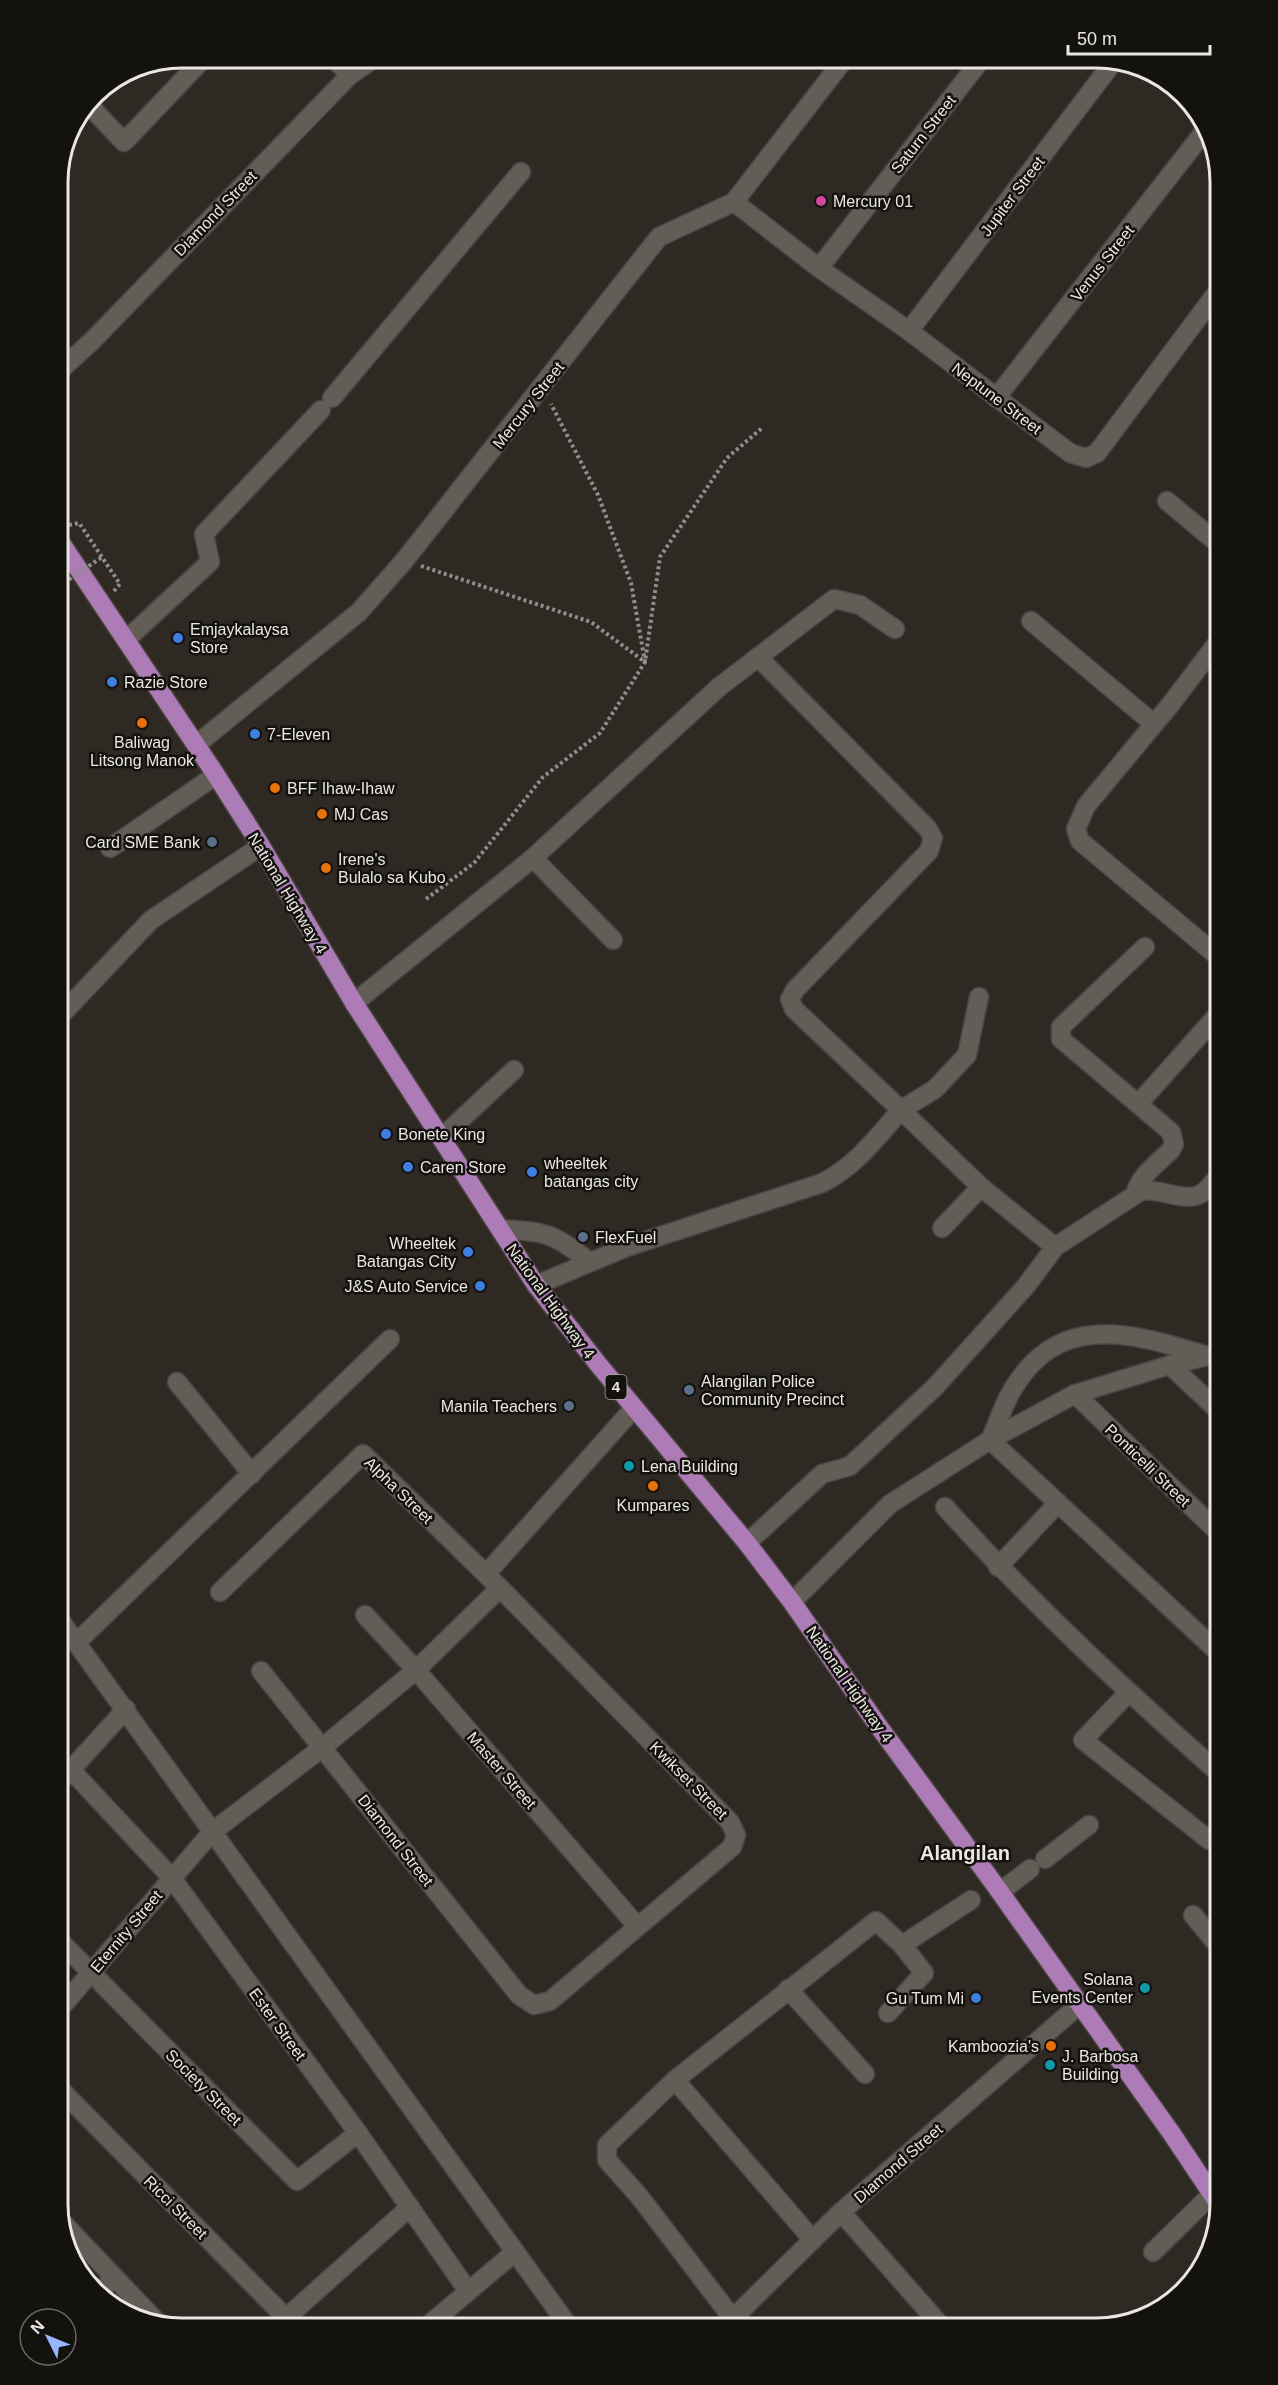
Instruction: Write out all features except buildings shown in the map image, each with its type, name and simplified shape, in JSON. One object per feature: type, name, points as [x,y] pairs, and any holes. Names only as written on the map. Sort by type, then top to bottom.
[{"type":"main road","name":"National Highway 4","points":[[68,540],[102,604],[216,775],[354,1003],[536,1285],[634,1408],[747,1543],[792,1602],[877,1724],[987,1893],[1079,2005],[1210,2191]]},
{"type":"street","points":[[93,110],[124,142],[195,68]]},
{"type":"street","points":[[343,68],[350,75]]},
{"type":"street","name":"Diamond Street","points":[[68,363],[350,75],[360,68]]},
{"type":"street","name":"Mercury Street","points":[[196,745],[359,612],[404,561],[659,237],[734,202],[838,68]]},
{"type":"street","name":"Saturn Street","points":[[819,268],[974,68]]},
{"type":"street","name":"Jupiter Street","points":[[909,331],[1108,69]]},
{"type":"street","name":"Venus Street","points":[[996,398],[1201,136]]},
{"type":"street","points":[[126,640],[210,562],[204,534],[326,404],[521,172]]},
{"type":"street","name":"Neptune Street","points":[[734,202],[819,268],[909,331],[1070,453],[1086,458],[1097,453],[1210,302]]},
{"type":"street","points":[[1167,501],[1210,537]]},
{"type":"street","points":[[354,1003],[533,858],[719,687],[834,599],[860,605],[895,628]]},
{"type":"street","points":[[1031,621],[1154,724]]},
{"type":"street","points":[[1210,652],[1086,807],[1076,829],[1080,841],[1210,950]]},
{"type":"street","points":[[758,657],[928,829],[933,838],[929,851],[795,990],[790,999],[794,1010],[981,1187],[1055,1247]]},
{"type":"street","points":[[110,848],[216,775]]},
{"type":"street","points":[[68,1007],[151,920],[261,846]]},
{"type":"street","points":[[533,858],[614,940]]},
{"type":"street","points":[[1135,1195],[1136,1187],[1141,1180],[1171,1150],[1174,1144],[1172,1132],[1061,1039],[1060,1033],[1061,1027],[1145,947]]},
{"type":"street","points":[[536,1285],[588,1261],[822,1183],[838,1175],[852,1164],[901,1110],[935,1089],[967,1055],[979,997]]},
{"type":"street","points":[[1138,1103],[1210,1023]]},
{"type":"street","points":[[441,1138],[514,1070]]},
{"type":"street","points":[[747,1543],[822,1474],[850,1466],[935,1387],[1026,1286],[1055,1247],[1135,1195],[1150,1189],[1187,1197],[1204,1192],[1210,1185]]},
{"type":"street","points":[[942,1228],[981,1187]]},
{"type":"street","points":[[500,1229],[534,1231],[551,1235],[567,1244],[588,1261]]},
{"type":"street","points":[[990,1440],[1010,1394],[1034,1361],[1066,1340],[1099,1333],[1130,1335],[1210,1354]]},
{"type":"street","points":[[77,1642],[390,1340]]},
{"type":"street","points":[[792,1602],[890,1504],[990,1440],[1075,1394],[1170,1365],[1210,1356]]},
{"type":"street","points":[[1170,1365],[1210,1403]]},
{"type":"street","points":[[177,1382],[252,1474]]},
{"type":"street","name":"Ponticelli Street","points":[[1075,1394],[1210,1524]]},
{"type":"street","points":[[486,1574],[634,1408]]},
{"type":"street","points":[[990,1440],[1210,1645]]},
{"type":"street","name":"Alpha Street","points":[[220,1592],[363,1454],[500,1588]]},
{"type":"street","points":[[998,1567],[1058,1503]]},
{"type":"street","points":[[945,1507],[998,1567],[1128,1694],[1210,1765]]},
{"type":"street","name":"Eternity Street","points":[[68,1999],[212,1832],[323,1747],[416,1670],[500,1588]]},
{"type":"street","name":"Kwikset Street","points":[[500,1588],[730,1822],[736,1834],[732,1847],[550,2001],[534,2005]]},
{"type":"street","name":"Master Street","points":[[365,1615],[416,1670],[637,1926]]},
{"type":"street","points":[[68,1630],[562,2317]]},
{"type":"street","name":"Diamond Street","points":[[261,1671],[519,1995],[534,2005]]},
{"type":"street","points":[[1128,1694],[1083,1740],[1210,1839]]},
{"type":"street","points":[[68,1773],[126,1710]]},
{"type":"street","name":"Ester Street","points":[[71,1770],[171,1877],[358,2133],[468,2291]]},
{"type":"street","points":[[902,1945],[1038,1864],[1089,1824]]},
{"type":"street","points":[[1192,1915],[1210,1936]]},
{"type":"street","points":[[727,2318],[639,2196],[607,2160],[607,2145],[675,2080],[876,1921],[902,1945],[924,1973],[888,2013]]},
{"type":"street","name":"Society Street","points":[[68,1949],[297,2181],[358,2133]]},
{"type":"street","points":[[788,1989],[865,2074]]},
{"type":"street","name":"Diamond Street","points":[[739,2318],[841,2212],[1079,2005]]},
{"type":"street","points":[[675,2080],[813,2240]]},
{"type":"street","name":"Ricci Street","points":[[68,2097],[285,2317]]},
{"type":"street","points":[[1153,2252],[1210,2205]]},
{"type":"street","points":[[297,2317],[410,2207]]},
{"type":"street","points":[[841,2212],[935,2318]]},
{"type":"street","points":[[72,2233],[147,2312]]},
{"type":"street","points":[[437,2317],[515,2252]]},
{"type":"street","points":[[104,2287],[114,2277]]},
{"type":"path","points":[[542,388],[598,495],[631,583],[645,662]]},
{"type":"path","points":[[426,899],[474,863],[543,777],[600,733],[645,662],[660,557],[727,458],[762,428]]},
{"type":"path","points":[[68,528],[79,523],[120,584],[102,604]]},
{"type":"path","points":[[68,580],[102,557]]},
{"type":"path","points":[[404,561],[542,604],[591,622],[645,662]]},
{"type":"place","name":"Mercury 01","points":[[821,201]]},
{"type":"place","name":"Emjaykalaysa Store","points":[[178,638]]},
{"type":"place","name":"Razie Store","points":[[112,682]]},
{"type":"place","name":"Baliwag Litsong Manok","points":[[142,723]]},
{"type":"place","name":"7-Eleven","points":[[255,734]]},
{"type":"place","name":"BFF Ihaw-Ihaw","points":[[275,788]]},
{"type":"place","name":"MJ Cas","points":[[322,814]]},
{"type":"place","name":"Card SME Bank","points":[[212,842]]},
{"type":"place","name":"Irene's Bulalo sa Kubo","points":[[326,868]]},
{"type":"place","name":"Bonete King","points":[[386,1134]]},
{"type":"place","name":"Caren Store","points":[[408,1167]]},
{"type":"place","name":"wheeltek batangas city","points":[[532,1172]]},
{"type":"place","name":"FlexFuel","points":[[583,1237]]},
{"type":"place","name":"Wheeltek Batangas City","points":[[468,1252]]},
{"type":"place","name":"J&S Auto Service","points":[[480,1286]]},
{"type":"place","name":"Alangilan Police Community Precinct","points":[[689,1390]]},
{"type":"place","name":"Manila Teachers","points":[[569,1406]]},
{"type":"place","name":"Lena Building","points":[[629,1466]]},
{"type":"place","name":"Kumpares","points":[[653,1486]]},
{"type":"place","name":"Solana Events Center","points":[[1145,1988]]},
{"type":"place","name":"Gu Tum Mi","points":[[976,1998]]},
{"type":"place","name":"Kamboozia's","points":[[1051,2046]]},
{"type":"place","name":"J. Barbosa Building","points":[[1050,2065]]},
{"type":"district","name":"Alangilan","points":[[965,1853]]}]
